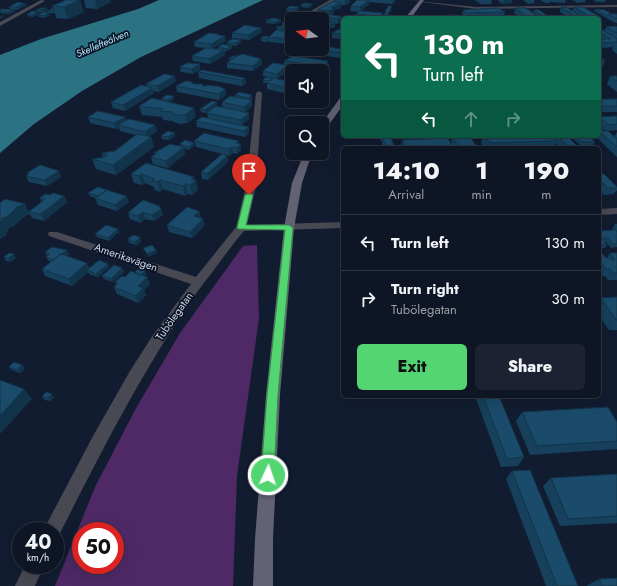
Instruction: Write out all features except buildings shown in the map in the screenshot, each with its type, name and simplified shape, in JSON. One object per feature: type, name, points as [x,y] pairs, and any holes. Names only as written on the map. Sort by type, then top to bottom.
[{"type":"main road","points":[[410,16],[421,1]]},
{"type":"main road","points":[[329,119],[341,103]]},
{"type":"main road","points":[[264,586],[264,539],[273,395],[289,228],[297,183],[305,160]]},
{"type":"street","points":[[312,12],[333,0]]},
{"type":"street","points":[[409,0],[476,8],[617,6]]},
{"type":"street","points":[[536,0],[548,8]]},
{"type":"street","points":[[0,24],[43,1]]},
{"type":"street","name":"Tubölegatan","points":[[57,522],[108,422],[144,360],[174,315],[241,228],[251,186],[259,93]]},
{"type":"street","points":[[601,212],[617,211]]},
{"type":"street","points":[[241,228],[289,228],[341,225]]},
{"type":"street","name":"Amerikavägen","points":[[53,234],[199,282]]},
{"type":"street","points":[[25,586],[31,574]]},
{"type":"shaded area","points":[[257,245],[259,318],[237,476],[233,586],[55,586],[60,574],[64,574],[64,564],[72,544],[72,574],[124,574],[124,522],[81,522],[95,487],[135,410],[180,333],[243,246]]},
{"type":"water","name":"Skellefteälven","points":[[159,0],[263,0],[141,57],[82,91],[34,124],[0,153],[0,55],[41,39],[138,9]]},
{"type":"route","points":[[249,195],[241,228],[289,228],[273,395],[268,475]]}]
